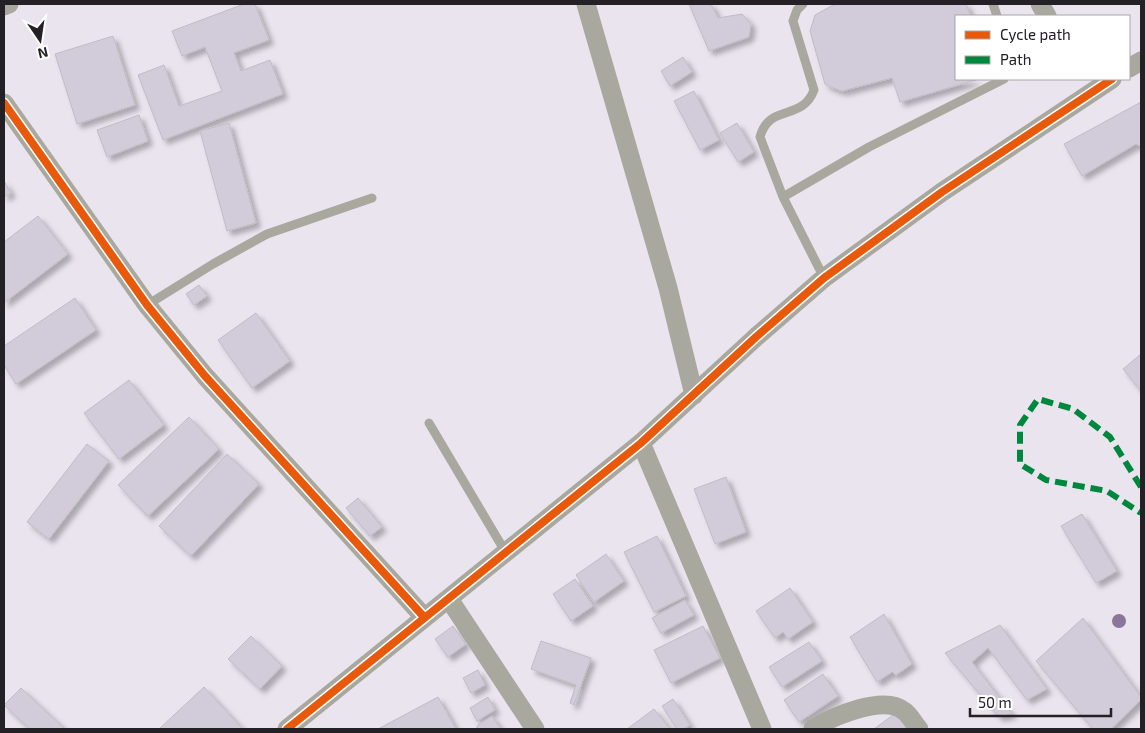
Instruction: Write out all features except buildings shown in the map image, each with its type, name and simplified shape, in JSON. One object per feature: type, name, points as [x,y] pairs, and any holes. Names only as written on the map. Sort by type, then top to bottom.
[{"type":"street","points":[[4,6],[10,4]]},
{"type":"street","points":[[586,4],[668,288],[694,395]]},
{"type":"street","points":[[1040,4],[1046,15]]},
{"type":"street","points":[[1130,67],[1141,61]]},
{"type":"street","points":[[287,729],[424,617],[506,554],[641,443],[756,337],[824,278],[1088,85],[1108,80]]},
{"type":"street","points":[[4,103],[147,305],[205,376],[424,617]]},
{"type":"street","points":[[641,443],[762,729]]},
{"type":"street","points":[[449,599],[536,729]]},
{"type":"street","points":[[813,729],[830,718],[872,706],[888,704],[904,710],[919,729]]},
{"type":"lane","points":[[803,4],[797,10],[793,21],[814,90],[810,101],[804,106],[770,119],[763,128],[760,137],[782,197],[824,278]]},
{"type":"lane","points":[[782,197],[869,147],[1002,80]]},
{"type":"lane","points":[[147,305],[212,264],[268,234],[372,198]]},
{"type":"lane","points":[[429,423],[506,554]]},
{"type":"marked path","points":[[1141,487],[1110,437],[1073,409],[1038,399],[1020,425],[1020,464],[1046,480],[1107,491],[1141,513]]},
{"type":"cycle path","points":[[287,729],[641,443],[756,337],[824,278],[942,192],[1110,80]]},
{"type":"cycle path","points":[[4,103],[147,305],[205,376],[424,617]]}]
